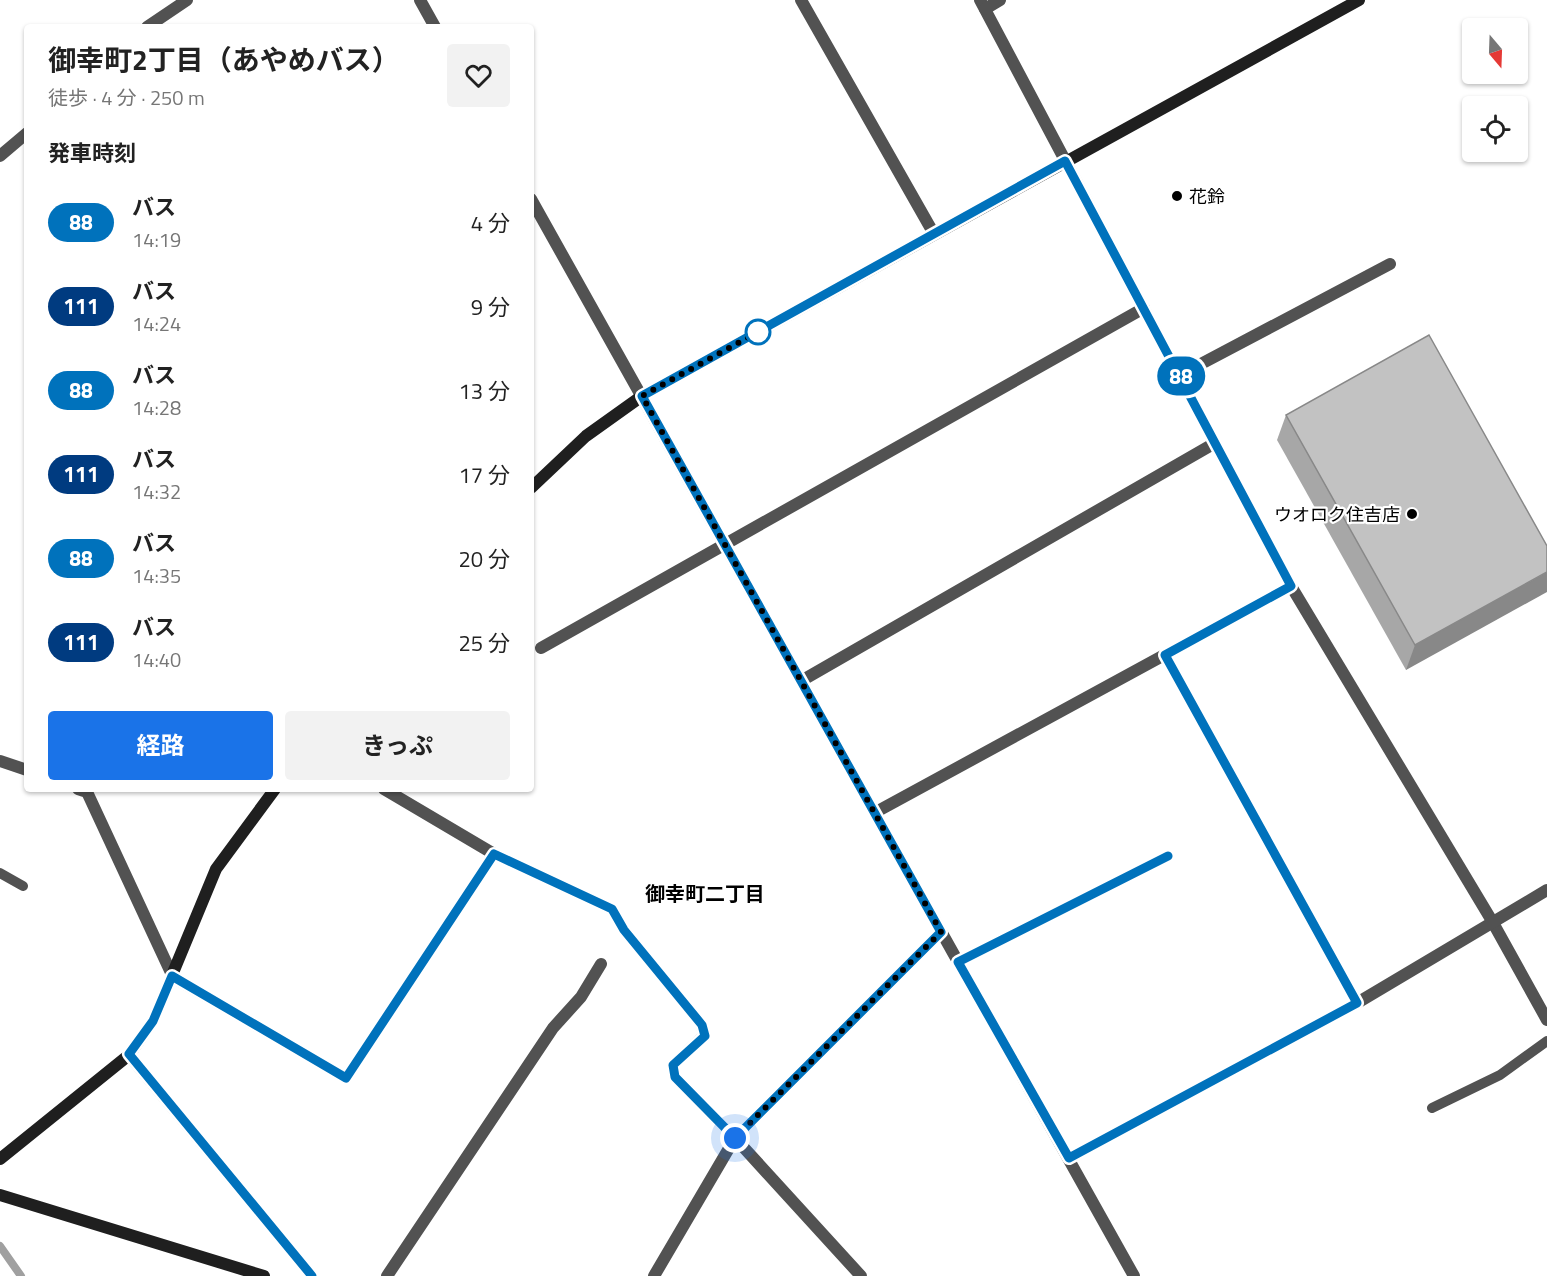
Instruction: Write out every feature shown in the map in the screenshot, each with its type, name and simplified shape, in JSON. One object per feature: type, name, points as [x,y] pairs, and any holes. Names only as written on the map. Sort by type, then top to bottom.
[{"type":"street","points":[[151,24],[187,0]]},
{"type":"street","points":[[420,0],[433,24]]},
{"type":"street","points":[[801,0],[934,234]]},
{"type":"street","points":[[1000,0],[982,4],[1291,586],[1491,921],[1547,1020]]},
{"type":"street","points":[[534,485],[586,436],[642,396],[1359,0]]},
{"type":"street","points":[[0,156],[24,136]]},
{"type":"street","points":[[534,204],[1134,1276]]},
{"type":"street","points":[[1180,375],[1390,264]]},
{"type":"street","points":[[541,648],[1144,308]]},
{"type":"street","points":[[801,681],[1215,443]]},
{"type":"street","points":[[876,812],[1291,586]]},
{"type":"street","points":[[1165,655],[1357,1003]]},
{"type":"street","points":[[0,761],[24,769]]},
{"type":"street","points":[[87,792],[172,976],[346,1078],[494,854]]},
{"type":"street","points":[[0,1159],[129,1054],[153,1021],[216,869],[273,792]]},
{"type":"street","points":[[389,792],[494,854],[612,909],[624,930],[702,1025],[705,1036],[673,1065],[675,1077],[735,1138],[861,1276]]},
{"type":"street","points":[[1069,1158],[1357,1003],[1491,921],[1547,891]]},
{"type":"street","points":[[654,1276],[735,1138],[941,932]]},
{"type":"street","points":[[387,1276],[553,1028],[581,997],[601,964]]},
{"type":"street","points":[[129,1054],[312,1276]]},
{"type":"street","points":[[0,1195],[264,1276]]},
{"type":"lane","points":[[958,962],[1168,856]]},
{"type":"lane","points":[[0,873],[23,886]]},
{"type":"lane","points":[[1432,1108],[1500,1075],[1547,1041]]},
{"type":"building","name":"ウオロク住吉店","points":[[1429,335],[1547,546],[1547,572],[1415,645],[1286,415]]},
{"type":"waterway","points":[[0,1246],[21,1276]]},
{"type":"bus line","name":"88","points":[[312,1276],[129,1054],[153,1021],[172,976],[346,1078],[494,854],[612,909],[624,930],[702,1025],[705,1036],[673,1065],[675,1077],[735,1138],[941,932],[642,396],[1065,161],[1291,586],[1165,655],[1357,1003],[1069,1158],[958,962],[1168,856]]},
{"type":"place","name":"花鈴","points":[[1177,196]]},
{"type":"place","name":"ウオロク住吉店","points":[[1412,514]]},
{"type":"district","name":"御幸町二丁目","points":[[705,893]]},
{"type":"route","points":[[735,1138],[941,932],[642,396],[760,331],[758,332]]}]
